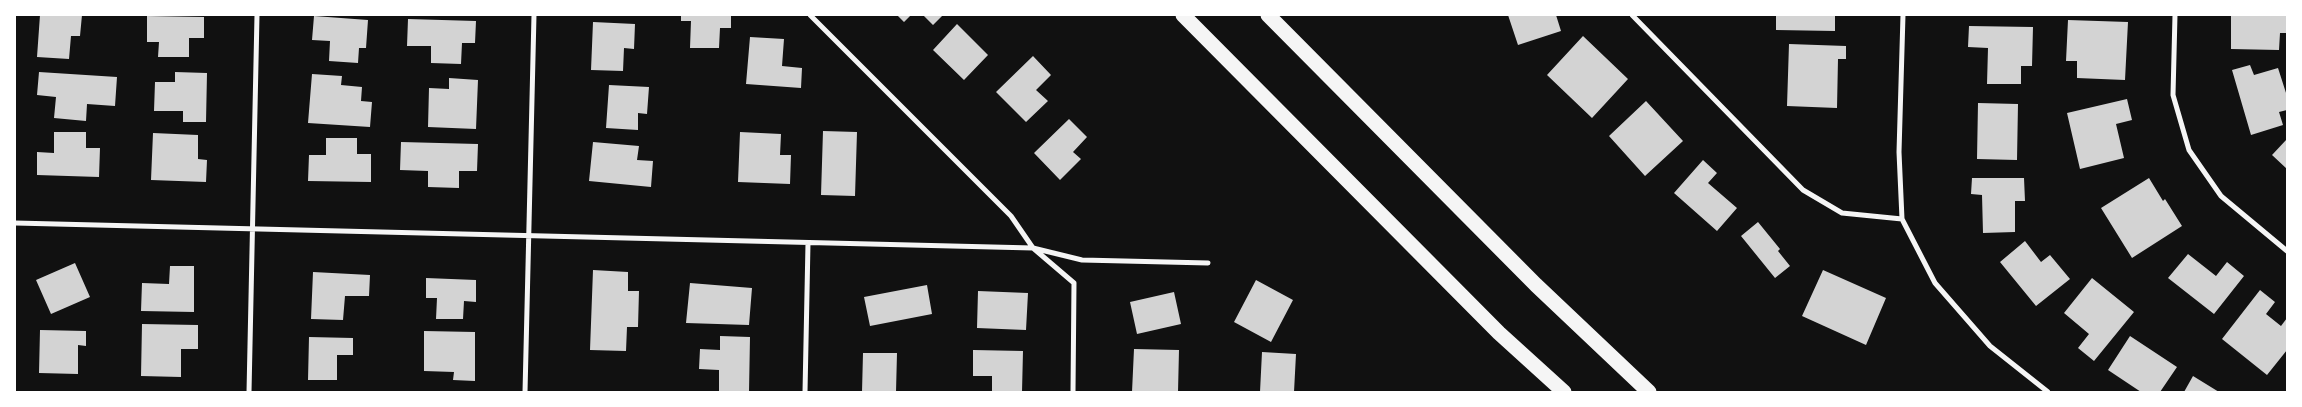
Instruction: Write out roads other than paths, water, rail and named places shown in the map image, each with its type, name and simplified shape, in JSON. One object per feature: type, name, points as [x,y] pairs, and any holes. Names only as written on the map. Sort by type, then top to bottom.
[{"type":"highway","points":[[1182,15],[1499,332],[1564,392]]},
{"type":"highway","points":[[1268,15],[1536,285],[1649,392]]},
{"type":"street","points":[[249,392],[257,15]]},
{"type":"street","points":[[525,392],[534,15]]},
{"type":"street","points":[[810,15],[1011,216],[1033,248],[1074,283],[1072,392]]},
{"type":"street","points":[[1632,15],[1803,190],[1842,213],[1902,219]]},
{"type":"street","points":[[1903,15],[1900,152],[1902,219],[1935,283],[1990,346],[2048,392]]},
{"type":"street","points":[[2175,15],[2173,95],[2189,150],[2220,196],[2287,251]]},
{"type":"street","points":[[15,223],[528,234],[1033,248],[1082,260],[1208,263]]},
{"type":"street","points":[[805,392],[808,243]]}]
